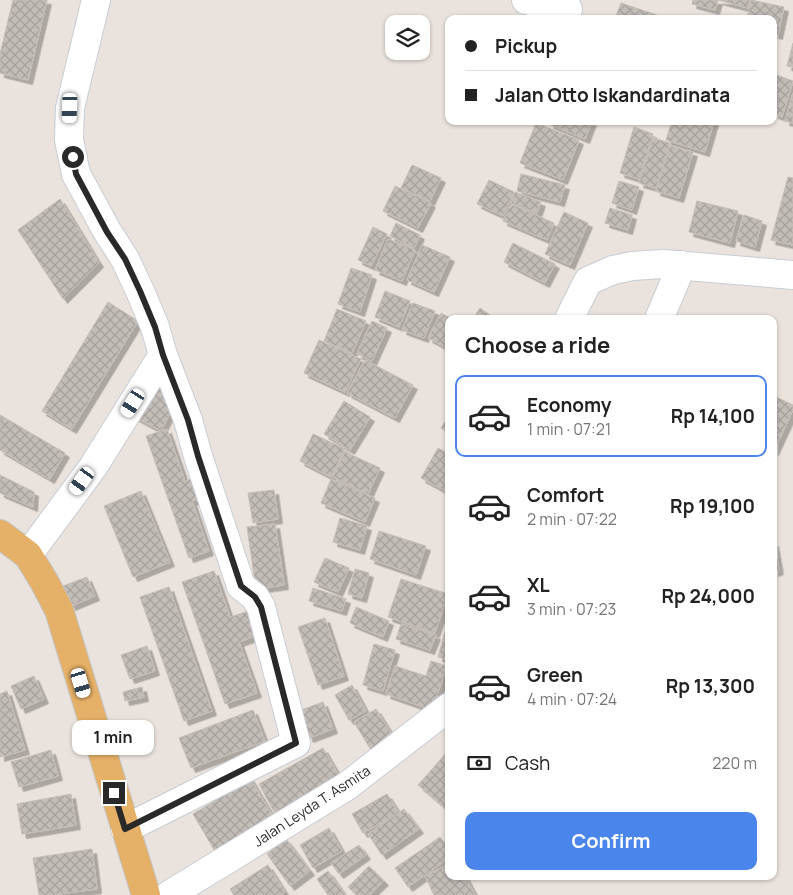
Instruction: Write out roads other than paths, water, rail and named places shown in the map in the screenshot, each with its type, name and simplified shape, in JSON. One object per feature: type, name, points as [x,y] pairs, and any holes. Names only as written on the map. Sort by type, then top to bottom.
[{"type":"main road","points":[[0,534],[28,556],[59,610],[146,895]]},
{"type":"street","points":[[96,0],[70,108],[69,140],[76,174],[107,232],[125,259],[155,327],[163,355],[188,420],[241,586],[255,597],[261,607],[296,743],[125,829]]},
{"type":"street","points":[[526,0],[568,9]]},
{"type":"street","points":[[660,315],[682,265]]},
{"type":"street","points":[[571,315],[588,281],[613,270],[632,266],[682,265],[793,276]]},
{"type":"street","points":[[28,556],[93,466],[163,355]]},
{"type":"street","name":"Jalan Leyda T. Asmita","points":[[169,895],[347,786],[445,710]]}]
